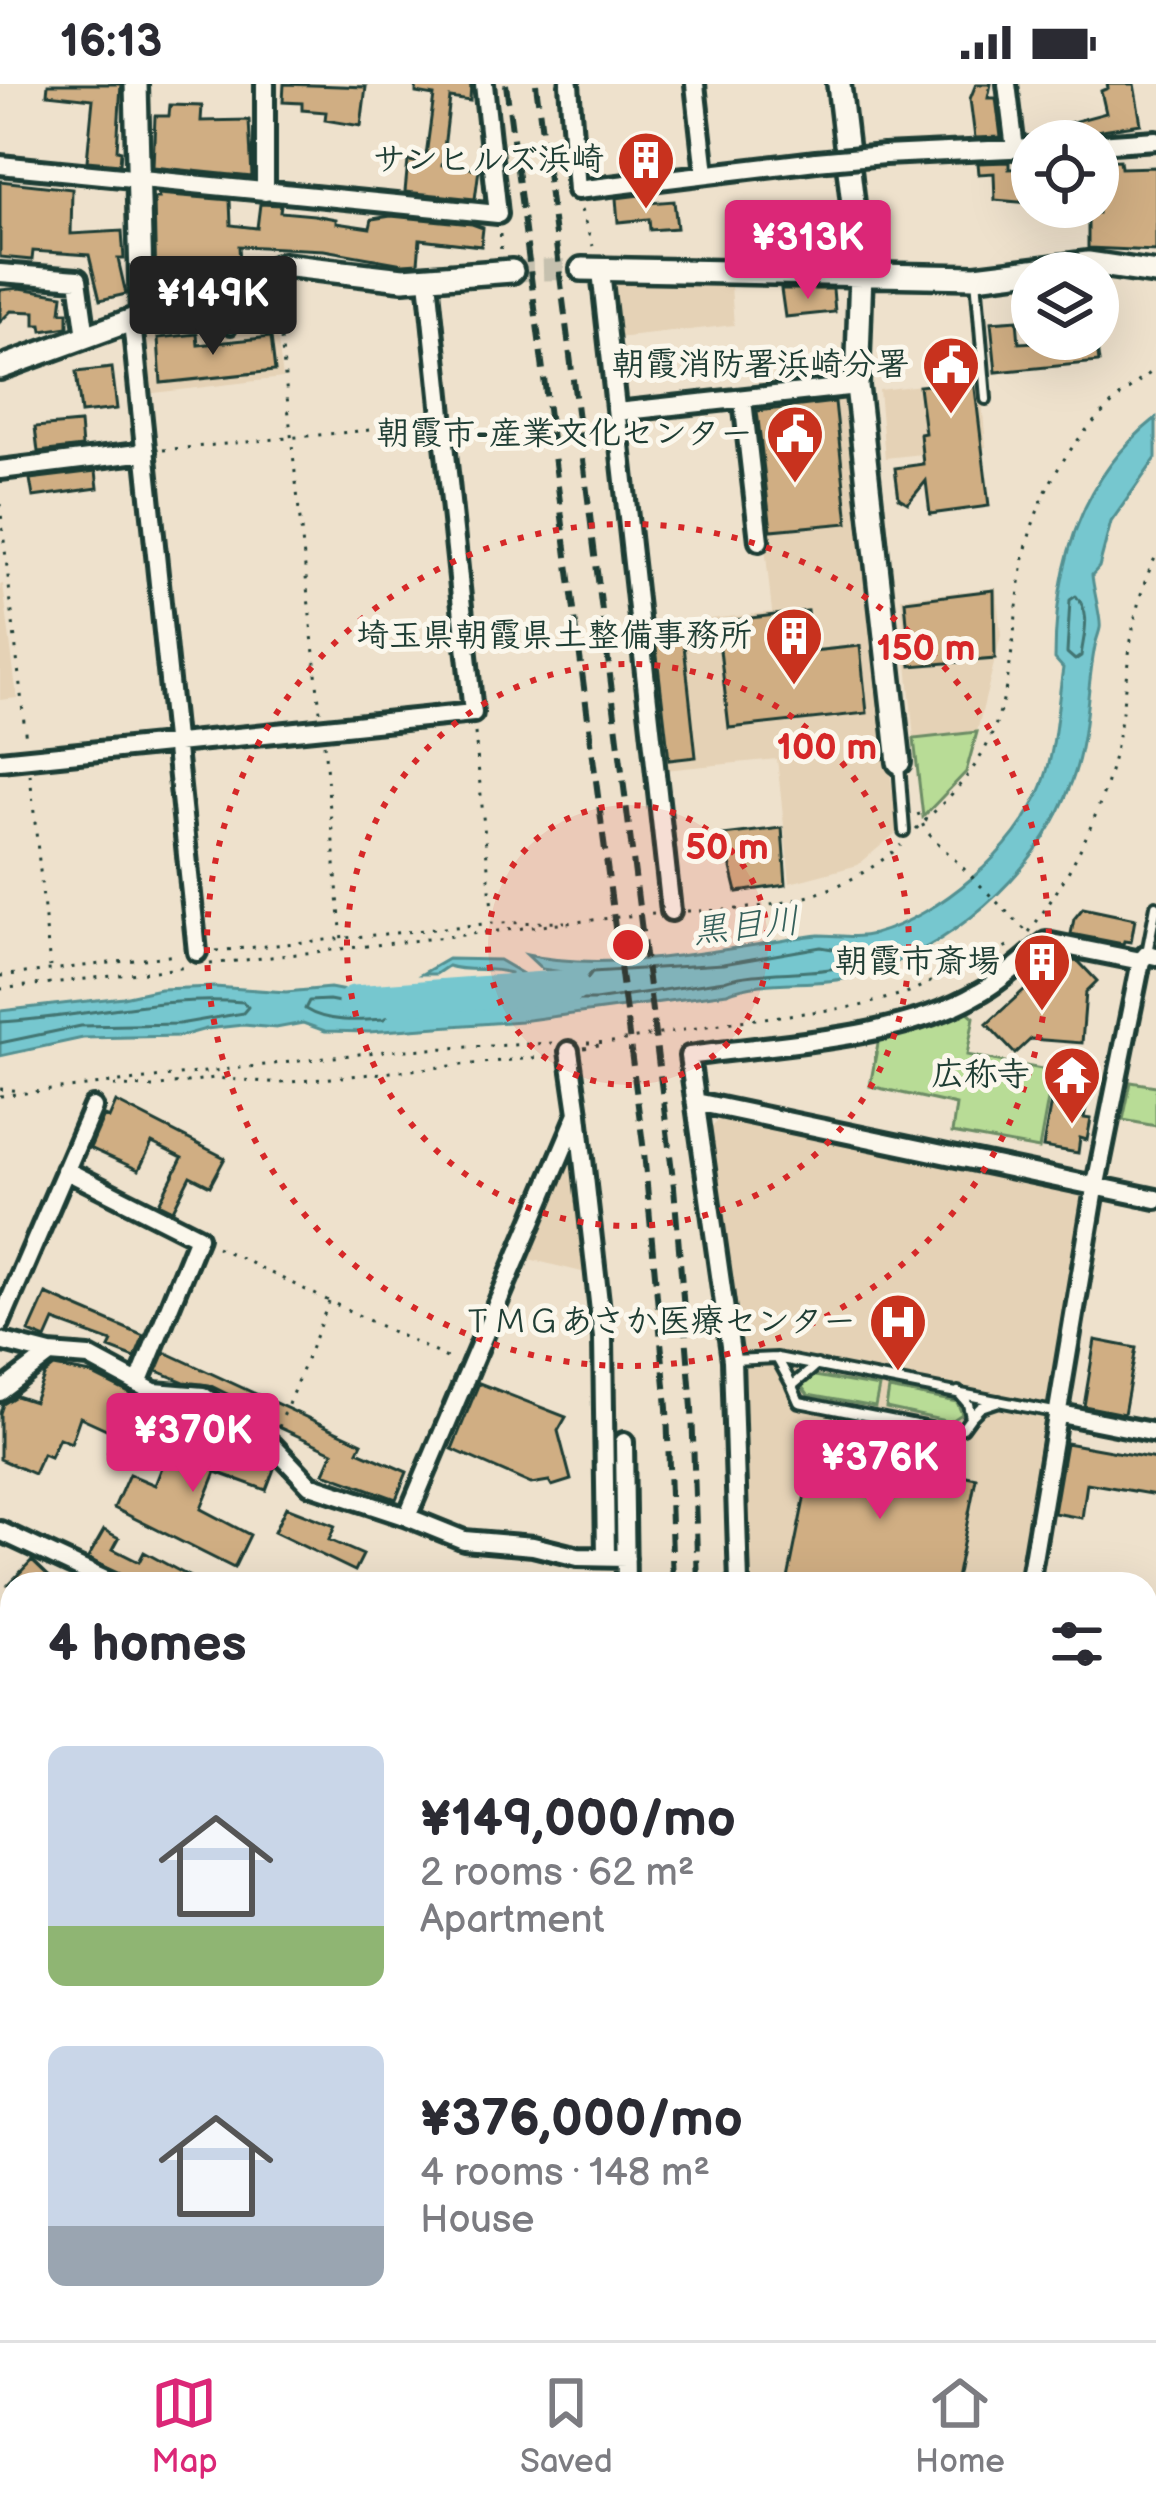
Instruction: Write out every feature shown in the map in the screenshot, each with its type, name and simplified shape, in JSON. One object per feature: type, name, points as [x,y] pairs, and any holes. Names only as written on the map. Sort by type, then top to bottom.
[{"type":"street","points":[[136,84],[137,321],[146,452],[198,961]]},
{"type":"street","points":[[265,192],[266,84]]},
{"type":"street","points":[[0,165],[498,214],[484,84]]},
{"type":"street","points":[[569,84],[578,190],[884,154],[1011,149]]},
{"type":"street","points":[[695,84],[705,173]]},
{"type":"street","points":[[839,84],[861,272],[857,386],[899,762]]},
{"type":"street","points":[[1007,84],[1016,120]]},
{"type":"street","points":[[1119,143],[1156,140]]},
{"type":"street","points":[[671,911],[617,412],[593,267],[976,277],[1088,263],[1156,274]]},
{"type":"street","points":[[0,368],[283,266],[428,280],[507,271]]},
{"type":"street","points":[[0,273],[78,279],[86,337]]},
{"type":"street","points":[[0,760],[473,713],[428,280]]},
{"type":"street","points":[[617,412],[857,386]]},
{"type":"street","points":[[743,400],[759,542]]},
{"type":"street","points":[[0,470],[146,452]]},
{"type":"street","points":[[739,1572],[732,1360],[689,1056],[870,1030],[934,1015],[980,993],[1046,942],[1148,957],[1095,1189],[1031,1572]]},
{"type":"street","points":[[564,1046],[578,1113],[603,1338],[606,1557]]},
{"type":"street","points":[[696,1102],[1156,1199]]},
{"type":"street","points":[[0,1322],[93,1107]]},
{"type":"street","points":[[407,1516],[578,1113]]},
{"type":"street","points":[[65,1170],[198,1237],[138,1384]]},
{"type":"street","points":[[0,1341],[50,1354],[89,1357],[154,1392],[203,1396],[272,1445],[310,1485],[464,1540],[533,1546],[578,1557],[626,1558]]},
{"type":"street","points":[[0,1392],[50,1354]]},
{"type":"street","points":[[1061,1414],[1156,1433]]},
{"type":"street","points":[[625,1442],[626,1572]]},
{"type":"street","points":[[0,1531],[88,1572]]},
{"type":"lane","points":[[976,277],[986,399]]},
{"type":"lane","points":[[231,285],[231,329]]},
{"type":"lane","points":[[899,762],[908,834]]},
{"type":"lane","points":[[1148,957],[1156,906]]},
{"type":"lane","points":[[777,1358],[799,1402],[951,1432],[963,1428],[981,1408],[1000,1401]]},
{"type":"lane","points":[[732,1360],[777,1358],[1061,1414]]},
{"type":"lane","points":[[792,1387],[817,1365]]},
{"type":"lane","points":[[957,1391],[971,1417]]},
{"type":"path","points":[[579,204],[593,267]]},
{"type":"path","points":[[498,214],[507,271]]},
{"type":"path","points":[[274,268],[342,940]]},
{"type":"path","points":[[573,922],[494,923],[342,940],[198,961],[0,987],[2,975],[198,961],[538,929],[671,911],[739,910],[805,898],[850,882],[968,777],[993,732],[1015,644],[1024,558],[1036,513],[1061,462],[1092,419],[1156,369]]},
{"type":"path","points":[[146,452],[442,423]]},
{"type":"path","points":[[0,504],[50,970]]},
{"type":"path","points":[[0,1093],[100,1086],[385,1051],[612,1042],[874,1003],[966,968],[1020,940],[1067,878],[1106,791],[1134,615],[1156,556]]},
{"type":"path","points":[[473,713],[494,923]]},
{"type":"path","points":[[926,830],[1022,927]]},
{"type":"path","points":[[100,1086],[154,1087],[214,1078],[281,1083],[541,1060],[564,1046]]},
{"type":"path","points":[[198,1237],[469,1369]]},
{"type":"path","points":[[272,1445],[329,1302]]},
{"type":"shaded area","points":[[612,282],[731,287],[734,325],[617,338]]},
{"type":"shaded area","points":[[270,283],[283,378],[145,394],[139,331]]},
{"type":"shaded area","points":[[980,378],[986,447],[885,458],[879,390]]},
{"type":"shaded area","points":[[848,396],[897,832],[858,865],[790,883],[777,759],[664,770],[649,626],[772,612],[750,404]]},
{"type":"shaded area","points":[[0,585],[17,698],[0,700]]},
{"type":"shaded area","points":[[996,588],[1001,635],[977,732],[914,739],[901,598]]},
{"type":"shaded area","name":"ＴＭＧあさか医療センター","points":[[723,1115],[1074,1190],[1088,1205],[1023,1572],[748,1572],[737,1349],[707,1131]]},
{"type":"shaded area","points":[[569,1146],[577,1150],[586,1273],[525,1258]]},
{"type":"green space","points":[[977,732],[966,772],[923,817],[914,739]]},
{"type":"green space","points":[[966,1010],[974,1017],[967,1055],[1090,1078],[1086,1100],[1049,1094],[1039,1149],[952,1133],[956,1105],[870,1086],[879,1038],[936,1024]]},
{"type":"green space","points":[[1131,1082],[1156,1086],[1156,1126],[1123,1120]]},
{"type":"green space","points":[[809,1375],[879,1387],[875,1407],[808,1395],[802,1387]]},
{"type":"green space","points":[[889,1389],[957,1402],[962,1414],[950,1422],[886,1408]]},
{"type":"water","points":[[1156,418],[1156,458],[1111,522],[1099,567],[1092,575],[1100,628],[1072,781],[1037,848],[1013,878],[956,929],[923,949],[837,980],[757,986],[521,1021],[369,1032],[325,1031],[303,1023],[276,1028],[243,1025],[181,1036],[83,1038],[0,1056],[0,1011],[160,989],[214,987],[286,992],[330,988],[356,993],[388,989],[403,1007],[496,999],[529,989],[509,983],[510,973],[502,971],[448,966],[436,974],[422,974],[448,959],[499,960],[530,978],[568,981],[577,974],[542,969],[527,955],[586,961],[682,956],[813,936],[867,935],[924,912],[995,856],[1042,786],[1063,668],[1055,659],[1056,624],[1067,558],[1077,526],[1108,468]]},
{"type":"building","points":[[48,84],[121,84],[120,164],[87,161],[93,99],[47,94]]},
{"type":"building","points":[[284,84],[366,87],[361,126],[325,120],[326,112],[283,102]]},
{"type":"building","points":[[416,84],[471,84],[470,101],[450,98],[442,165],[479,169],[475,199],[405,192],[408,161],[425,163],[434,96],[416,93]]},
{"type":"building","points":[[976,84],[991,84],[988,98],[996,98],[1001,137],[975,138],[970,99]]},
{"type":"building","points":[[1107,84],[1134,84],[1141,124],[1119,127],[1119,120],[1080,120],[1106,113],[1101,91]]},
{"type":"building","points":[[170,105],[202,106],[201,121],[249,120],[252,177],[153,167],[155,116],[169,116]]},
{"type":"building","points":[[1119,160],[1121,168],[1156,167],[1156,251],[1088,248],[1088,228],[1119,228]]},
{"type":"building","points":[[1009,162],[1011,201],[995,200],[994,173],[979,174],[978,163]]},
{"type":"building","points":[[0,181],[72,189],[71,234],[122,231],[124,259],[118,259],[126,294],[100,300],[89,255],[33,251],[32,260],[0,257]]},
{"type":"building","points":[[158,194],[230,200],[231,225],[257,228],[260,204],[370,228],[372,219],[391,216],[472,224],[483,228],[481,246],[420,239],[418,263],[403,264],[324,250],[239,246],[240,262],[223,263],[223,269],[187,272],[188,284],[156,288],[154,198]]},
{"type":"building","name":"サンヒルズ浜崎","points":[[648,194],[649,203],[674,201],[677,228],[650,230],[649,219],[618,222],[616,198]]},
{"type":"building","points":[[781,289],[833,289],[835,312],[785,317]]},
{"type":"building","points":[[0,290],[63,295],[61,312],[68,312],[68,327],[42,331],[41,325],[35,325],[35,312],[11,311],[0,322]]},
{"type":"building","points":[[1011,320],[1011,360],[1099,362],[996,372],[991,322]]},
{"type":"building","points":[[197,334],[198,345],[271,337],[275,371],[161,383],[158,338]]},
{"type":"building","points":[[112,368],[117,409],[81,413],[76,372]]},
{"type":"building","points":[[974,380],[989,506],[930,514],[926,481],[908,503],[899,498],[895,468],[923,464],[919,386]]},
{"type":"building","points":[[835,402],[848,523],[771,530],[757,411]]},
{"type":"building","points":[[80,423],[82,447],[38,452],[35,427]]},
{"type":"building","points":[[96,471],[98,488],[33,497],[30,479]]},
{"type":"building","points":[[994,590],[995,659],[911,666],[905,601]]},
{"type":"building","points":[[807,611],[812,651],[860,646],[867,713],[729,728],[719,641],[684,645],[696,757],[669,760],[654,630]]},
{"type":"building","points":[[782,828],[786,885],[737,892],[723,835]]},
{"type":"building","points":[[1083,908],[1135,919],[1131,942],[1071,934]]},
{"type":"building","name":"朝霞市斎場","points":[[1059,958],[1079,962],[1097,981],[1086,992],[1082,1043],[1031,1039],[1015,1054],[987,1024]]},
{"type":"building","points":[[1052,1096],[1087,1102],[1084,1118],[1091,1119],[1087,1140],[1080,1138],[1078,1153],[1043,1147]]},
{"type":"building","points":[[116,1102],[225,1158],[210,1186],[190,1176],[173,1210],[159,1203],[182,1158],[152,1143],[139,1170],[90,1148]]},
{"type":"building","points":[[46,1294],[144,1336],[135,1358],[109,1348],[112,1342],[54,1321],[46,1339],[29,1332]]},
{"type":"building","points":[[1095,1340],[1136,1348],[1124,1414],[1084,1406]]},
{"type":"building","points":[[165,1352],[362,1443],[358,1451],[407,1472],[396,1499],[324,1473],[333,1452],[250,1414],[253,1407],[209,1385],[184,1382],[157,1371]]},
{"type":"building","points":[[54,1367],[91,1374],[131,1394],[115,1433],[80,1417],[71,1443],[59,1438],[50,1457],[43,1454],[34,1474],[0,1459],[0,1413],[3,1404],[16,1396],[34,1402],[45,1374]]},
{"type":"building","points":[[479,1383],[566,1417],[558,1431],[571,1480],[552,1486],[549,1481],[531,1484],[452,1449]]},
{"type":"building","points":[[179,1424],[227,1443],[224,1451],[274,1469],[266,1490],[216,1472],[201,1509],[250,1535],[234,1568],[114,1508],[129,1474],[155,1485]]},
{"type":"building","points":[[120,1425],[140,1434],[128,1460],[108,1452]]},
{"type":"building","points":[[1066,1443],[1156,1459],[1156,1495],[1087,1483],[1082,1518],[1054,1513]]},
{"type":"building","points":[[815,1445],[976,1478],[957,1572],[789,1572]]},
{"type":"building","points":[[286,1507],[335,1526],[329,1540],[363,1555],[355,1571],[274,1532]]},
{"type":"building","points":[[104,1530],[119,1538],[113,1549],[139,1562],[144,1552],[181,1572],[113,1572],[88,1558]]},
{"type":"building","points":[[32,1560],[44,1572],[20,1572]]},
{"type":"waterway","name":"黒目川","points":[[354,1002],[572,986]]},
{"type":"tunnel","points":[[512,271],[582,269]]},
{"type":"railway","points":[[506,84],[644,1152],[667,1408],[673,1572]]},
{"type":"railway","points":[[536,84],[674,1187],[692,1408],[698,1572]]},
{"type":"place","name":"サンヒルズ浜崎","points":[[646,211]]},
{"type":"place","name":"朝霞消防署浜崎分署","points":[[951,416]]},
{"type":"place","name":"朝霞市-産業文化センター","points":[[795,485]]},
{"type":"place","name":"埼玉県朝霞県土整備事務所","points":[[794,687]]},
{"type":"place","name":"朝霞市斎場","points":[[1042,1013]]},
{"type":"place","name":"広称寺","points":[[1072,1126]]},
{"type":"place","name":"ＴＭＧあさか医療センター","points":[[898,1373]]}]
